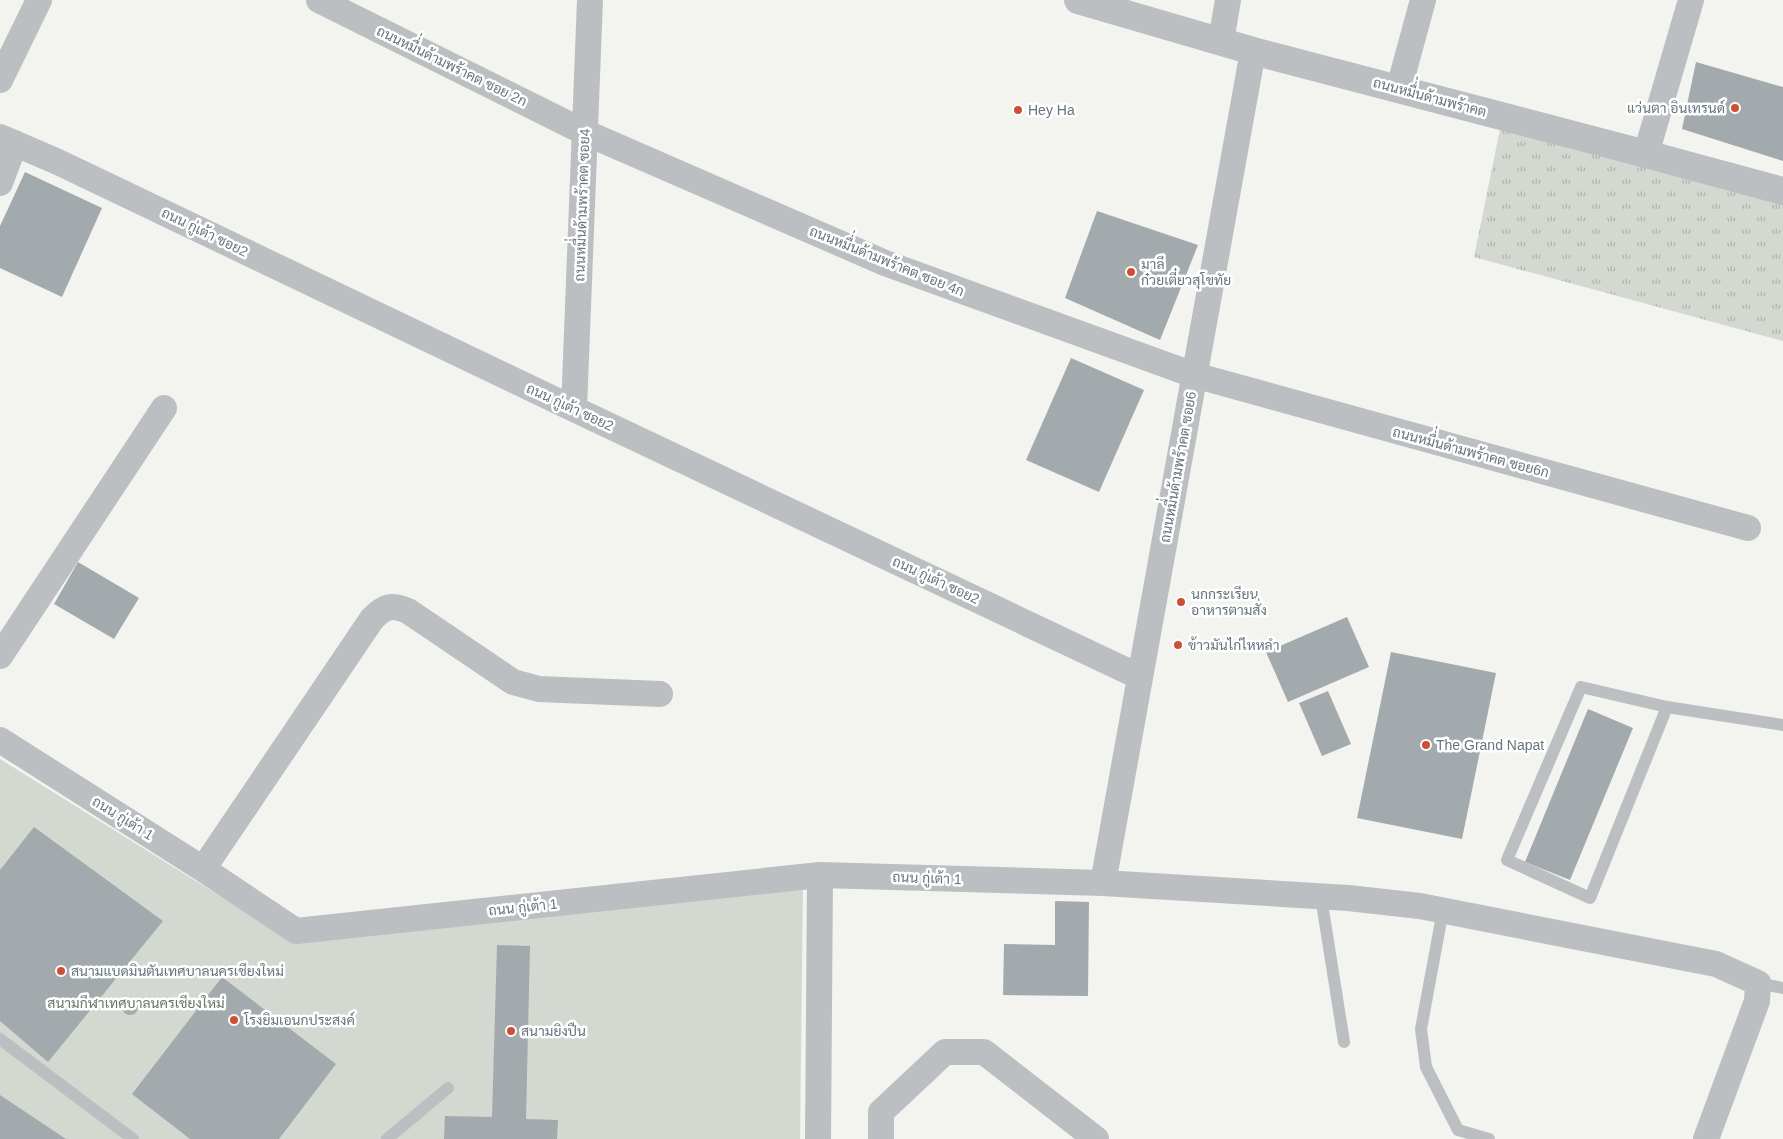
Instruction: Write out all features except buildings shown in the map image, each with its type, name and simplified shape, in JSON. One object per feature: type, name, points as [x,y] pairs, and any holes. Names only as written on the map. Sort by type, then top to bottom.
[{"type":"street","points":[[0,80],[39,0]]},
{"type":"street","name":"ถนนหมื่่นด้ามพร้าคต ซอย 2ก","points":[[319,0],[584,132]]},
{"type":"street","name":"ถนนหมื่่นด้ามพร้าคต ซอย4","points":[[574,409],[590,0]]},
{"type":"street","name":"ถนนหมื่่นด้ามพร้าคต","points":[[1078,0],[1253,51],[1399,88],[1783,192]]},
{"type":"street","points":[[1221,41],[1228,0]]},
{"type":"street","points":[[1399,88],[1423,0]]},
{"type":"street","points":[[1646,154],[1691,0]]},
{"type":"street","name":"ถนนหมื่่นด้ามพร้าคต ซอย6","points":[[1103,883],[1253,51]]},
{"type":"street","name":"ถนนหมื่่นด้ามพร้าคต ซอย 4ก","points":[[584,132],[885,263],[1194,375]]},
{"type":"street","points":[[0,183],[8,140]]},
{"type":"street","name":"ถนน กู่เต้า ซอย2","points":[[8,140],[58,162],[1140,677]]},
{"type":"street","name":"ถนนหมื่่นด้ามพร้าคต ซอย6ก","points":[[1194,375],[1748,528]]},
{"type":"street","points":[[0,656],[164,408]]},
{"type":"street","points":[[203,869],[372,619],[380,611],[388,607],[396,606],[408,610],[513,682],[524,686],[539,689],[660,694]]},
{"type":"street","name":"ถนน กู่เต้า 1","points":[[0,740],[203,869],[296,931],[820,875],[1103,883],[1321,897],[1420,906],[1716,964],[1758,983]]},
{"type":"street","points":[[818,1139],[820,875]]},
{"type":"street","points":[[1706,1139],[1757,1001],[1758,983]]},
{"type":"street","points":[[881,1139],[881,1112],[945,1052],[984,1052],[1096,1139]]},
{"type":"lane","points":[[1667,707],[1590,898],[1507,860],[1581,687],[1667,707],[1783,725]]},
{"type":"lane","points":[[1321,897],[1344,1042]]},
{"type":"lane","points":[[1442,910],[1421,1030],[1426,1067],[1458,1130],[1489,1139]]},
{"type":"lane","points":[[1758,983],[1783,988]]},
{"type":"lane","points":[[0,1040],[133,1139]]},
{"type":"lane","points":[[387,1139],[448,1088]]},
{"type":"green space","points":[[1501,124],[1783,204],[1783,341],[1474,257]]},
{"type":"green space","name":"สนามกีฬาเทศบาลนครเชียงใหม่","points":[[0,759],[292,941],[803,886],[800,1139],[0,1139]]},
{"type":"place","name":"แว่นตา อินเทรนด์","points":[[1735,108]]},
{"type":"place","name":"Hey Ha","points":[[1018,110]]},
{"type":"place","name":"มาลี ก๋วยเตี๋ยวสุโขทัย","points":[[1131,272]]},
{"type":"place","name":"นกกระเรียน อาหารตามสั่ง","points":[[1181,602]]},
{"type":"place","name":"ข้าวมันไก่ไหหลำ","points":[[1178,645]]},
{"type":"place","name":"The Grand Napat","points":[[1426,745]]},
{"type":"place","name":"สนามแบดมินตันเทศบาลนครเชียงใหม่","points":[[61,971]]},
{"type":"place","name":"โรงยิมเอนกประสงค์","points":[[234,1020]]},
{"type":"place","name":"สนามยิงปืน","points":[[511,1031]]}]
